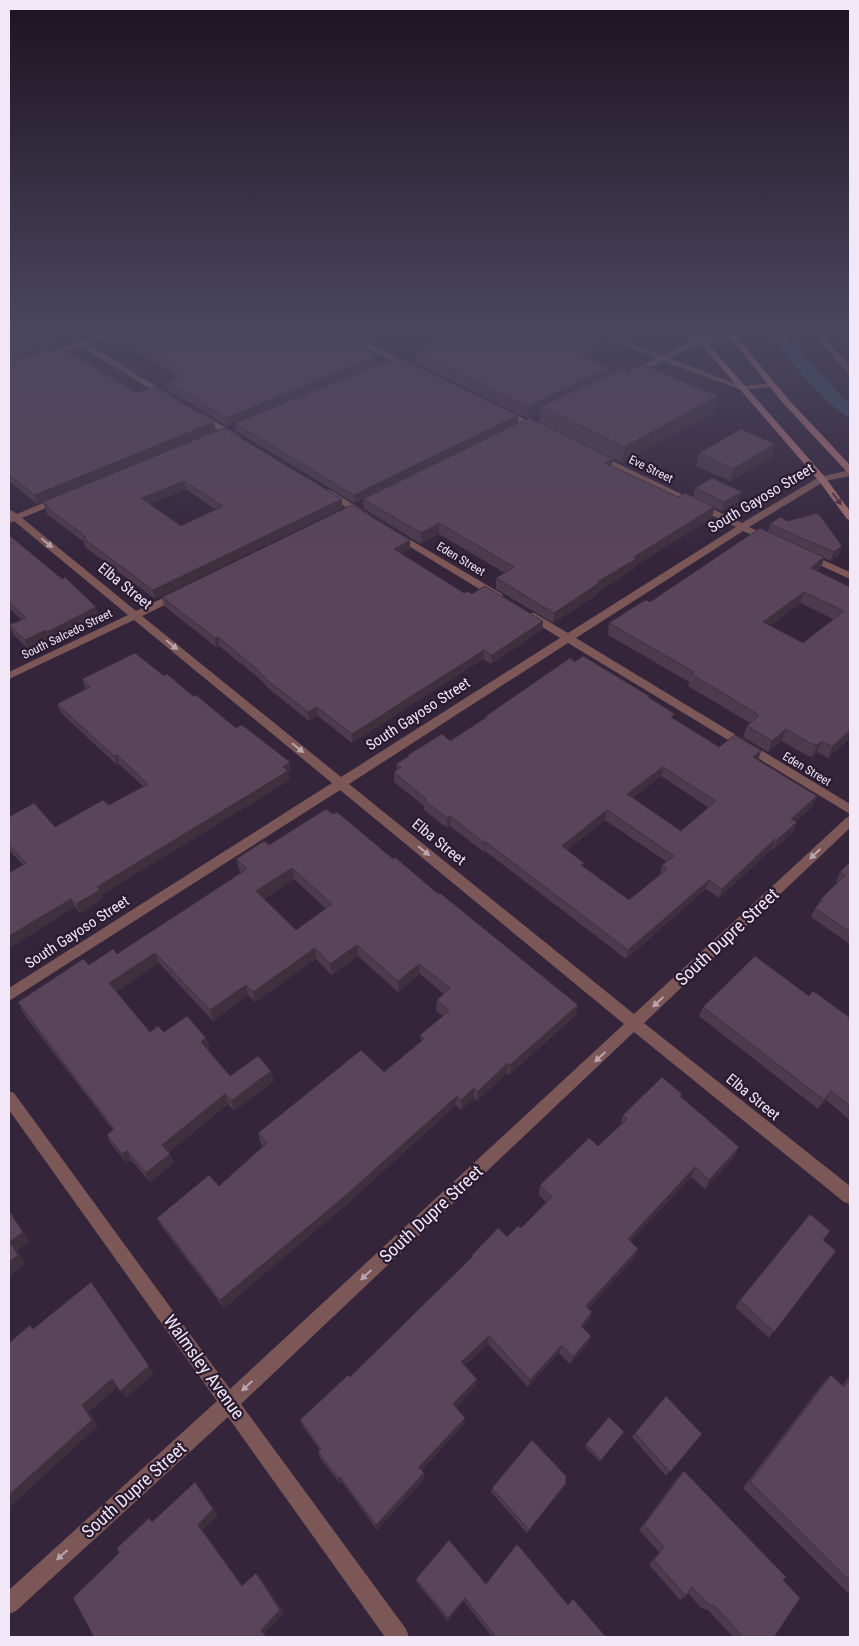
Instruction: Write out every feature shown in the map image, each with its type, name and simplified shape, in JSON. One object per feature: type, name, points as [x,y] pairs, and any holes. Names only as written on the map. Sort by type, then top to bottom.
[{"type":"street","points":[[757,406],[822,479],[850,517]]},
{"type":"street","points":[[788,406],[850,470]]},
{"type":"street","points":[[495,407],[547,433]]},
{"type":"street","points":[[192,411],[244,442]]},
{"type":"street","name":"Eve Street","points":[[592,454],[778,543]]},
{"type":"street","name":"South Gayoso Street","points":[[9,995],[742,527],[822,479],[850,473]]},
{"type":"street","points":[[320,488],[372,519]]},
{"type":"street","points":[[11,516],[71,495]]},
{"type":"street","name":"Elba Street","points":[[11,516],[135,615],[635,1024],[850,1196]]},
{"type":"street","name":"Eden Street","points":[[389,530],[508,602]]},
{"type":"street","points":[[796,551],[850,576]]},
{"type":"street","name":"South Salcedo Street","points":[[9,676],[188,590]]},
{"type":"street","name":"Eden Street","points":[[525,612],[850,810]]},
{"type":"street","name":"South Dupre Street","points":[[9,1604],[230,1402],[850,821]]},
{"type":"street","name":"Walmsley Avenue","points":[[9,1098],[398,1637]]},
{"type":"building","points":[[9,406],[187,406],[214,422],[35,495],[9,475]]},
{"type":"building","points":[[206,406],[256,406],[226,418]]},
{"type":"building","points":[[277,406],[499,406],[518,415],[354,495],[235,423]]},
{"type":"building","points":[[543,406],[700,406],[624,447],[541,407]]},
{"type":"building","points":[[529,418],[613,459],[605,463],[678,497],[685,493],[714,507],[634,557],[636,559],[597,582],[599,583],[554,613],[496,578],[514,567],[439,523],[421,533],[363,499]]},
{"type":"building","points":[[224,428],[342,499],[153,590],[83,538],[86,537],[45,506],[47,505],[43,502]],"holes":[[[184,481],[223,506],[181,526],[141,498]]]},
{"type":"building","points":[[741,429],[775,444],[733,469],[699,453]]},
{"type":"building","points":[[712,478],[742,492],[724,502],[695,488]]},
{"type":"building","points":[[352,505],[410,540],[394,549],[464,593],[467,591],[472,594],[485,586],[543,621],[492,655],[484,650],[352,734],[317,707],[308,712],[267,680],[258,670],[218,637],[215,638],[162,597]]},
{"type":"building","points":[[818,513],[842,546],[834,552],[770,524],[780,517],[788,521]]},
{"type":"building","points":[[760,528],[824,557],[811,568],[850,587],[850,730],[832,747],[822,741],[817,745],[810,743],[786,729],[772,741],[747,726],[759,715],[691,674],[694,672],[609,623],[642,602],[646,600],[650,602]],"holes":[[[804,592],[844,611],[803,643],[763,622]]]},
{"type":"building","points":[[9,535],[62,579],[65,577],[96,607],[47,632],[46,630],[25,640],[9,625],[26,618],[9,602]]},
{"type":"building","points":[[135,653],[164,676],[167,674],[193,696],[196,695],[236,728],[242,725],[290,762],[283,767],[288,771],[97,887],[100,890],[76,904],[71,899],[9,936],[9,873],[26,863],[9,845],[9,817],[34,803],[55,827],[103,800],[109,805],[148,784],[57,704],[90,687],[82,679]]},
{"type":"building","points":[[583,656],[649,696],[675,714],[671,717],[719,747],[735,735],[761,751],[753,757],[817,796],[791,819],[797,822],[777,840],[775,839],[722,889],[709,880],[628,950],[486,842],[450,816],[447,818],[394,772],[401,767],[396,764],[442,734],[450,741],[570,658],[575,662]],"holes":[[[663,767],[716,801],[681,831],[627,794]],[[607,810],[674,856],[662,865],[667,869],[629,900],[581,865],[584,863],[562,846]]]},
{"type":"building","points":[[326,809],[333,814],[337,812],[393,859],[395,857],[438,894],[440,893],[578,1005],[510,1065],[508,1063],[478,1091],[474,1088],[461,1100],[457,1096],[345,1196],[220,1300],[157,1218],[209,1175],[219,1186],[267,1143],[258,1133],[361,1050],[384,1072],[424,1039],[420,1035],[449,1011],[437,1000],[450,988],[419,964],[398,981],[357,945],[330,964],[315,948],[253,992],[246,985],[210,1010],[155,953],[109,983],[150,1032],[158,1026],[164,1032],[187,1016],[206,1038],[201,1042],[230,1076],[258,1056],[271,1071],[231,1101],[225,1094],[162,1145],[170,1154],[146,1173],[127,1151],[122,1154],[107,1135],[114,1129],[18,1002],[83,959],[89,965],[113,949],[117,954],[247,869],[236,859],[264,841],[269,845]],"holes":[[[292,868],[332,904],[296,930],[256,891]]]},
{"type":"building","points":[[850,862],[850,932],[815,908],[822,901],[820,900],[845,875],[840,872]]},
{"type":"building","points":[[755,956],[809,996],[813,991],[849,1017],[850,1106],[831,1091],[824,1100],[703,1007]]},
{"type":"building","points":[[662,1077],[682,1094],[680,1096],[739,1147],[709,1180],[695,1167],[628,1239],[638,1249],[586,1306],[592,1312],[581,1326],[591,1336],[573,1357],[562,1345],[530,1380],[489,1336],[461,1362],[477,1379],[453,1404],[465,1418],[419,1467],[424,1473],[376,1525],[340,1477],[338,1478],[318,1452],[321,1449],[300,1420],[348,1375],[350,1377],[473,1256],[498,1228],[507,1237],[518,1226],[521,1228],[552,1197],[540,1185],[589,1138],[598,1146],[627,1119],[623,1115]]},
{"type":"building","points":[[9,1211],[23,1232],[10,1242],[18,1255],[9,1262]]},
{"type":"building","points":[[810,1214],[830,1231],[823,1240],[836,1251],[774,1332],[740,1300]]},
{"type":"building","points":[[91,1282],[149,1366],[120,1391],[112,1379],[82,1405],[92,1420],[9,1495],[9,1343],[30,1325],[33,1329]]},
{"type":"building","points":[[831,1375],[844,1387],[850,1378],[850,1581],[750,1482]]},
{"type":"building","points":[[666,1396],[702,1434],[670,1472],[635,1433]]},
{"type":"building","points":[[609,1417],[624,1432],[601,1460],[586,1444]]},
{"type":"building","points":[[532,1440],[566,1476],[566,1483],[529,1530],[492,1488]]},
{"type":"building","points":[[684,1471],[786,1577],[783,1580],[800,1598],[774,1637],[743,1637],[715,1606],[708,1604],[692,1587],[686,1596],[654,1560],[664,1547],[644,1525]]},
{"type":"building","points":[[195,1482],[213,1509],[198,1525],[242,1586],[256,1573],[280,1610],[261,1630],[266,1637],[94,1637],[73,1598],[119,1553],[117,1548],[149,1518],[152,1522]]},
{"type":"building","points":[[449,1540],[486,1584],[517,1544],[568,1605],[573,1599],[606,1637],[496,1637],[465,1598],[448,1618],[416,1579]]},
{"type":"waterway","points":[[842,406],[850,412]]}]
